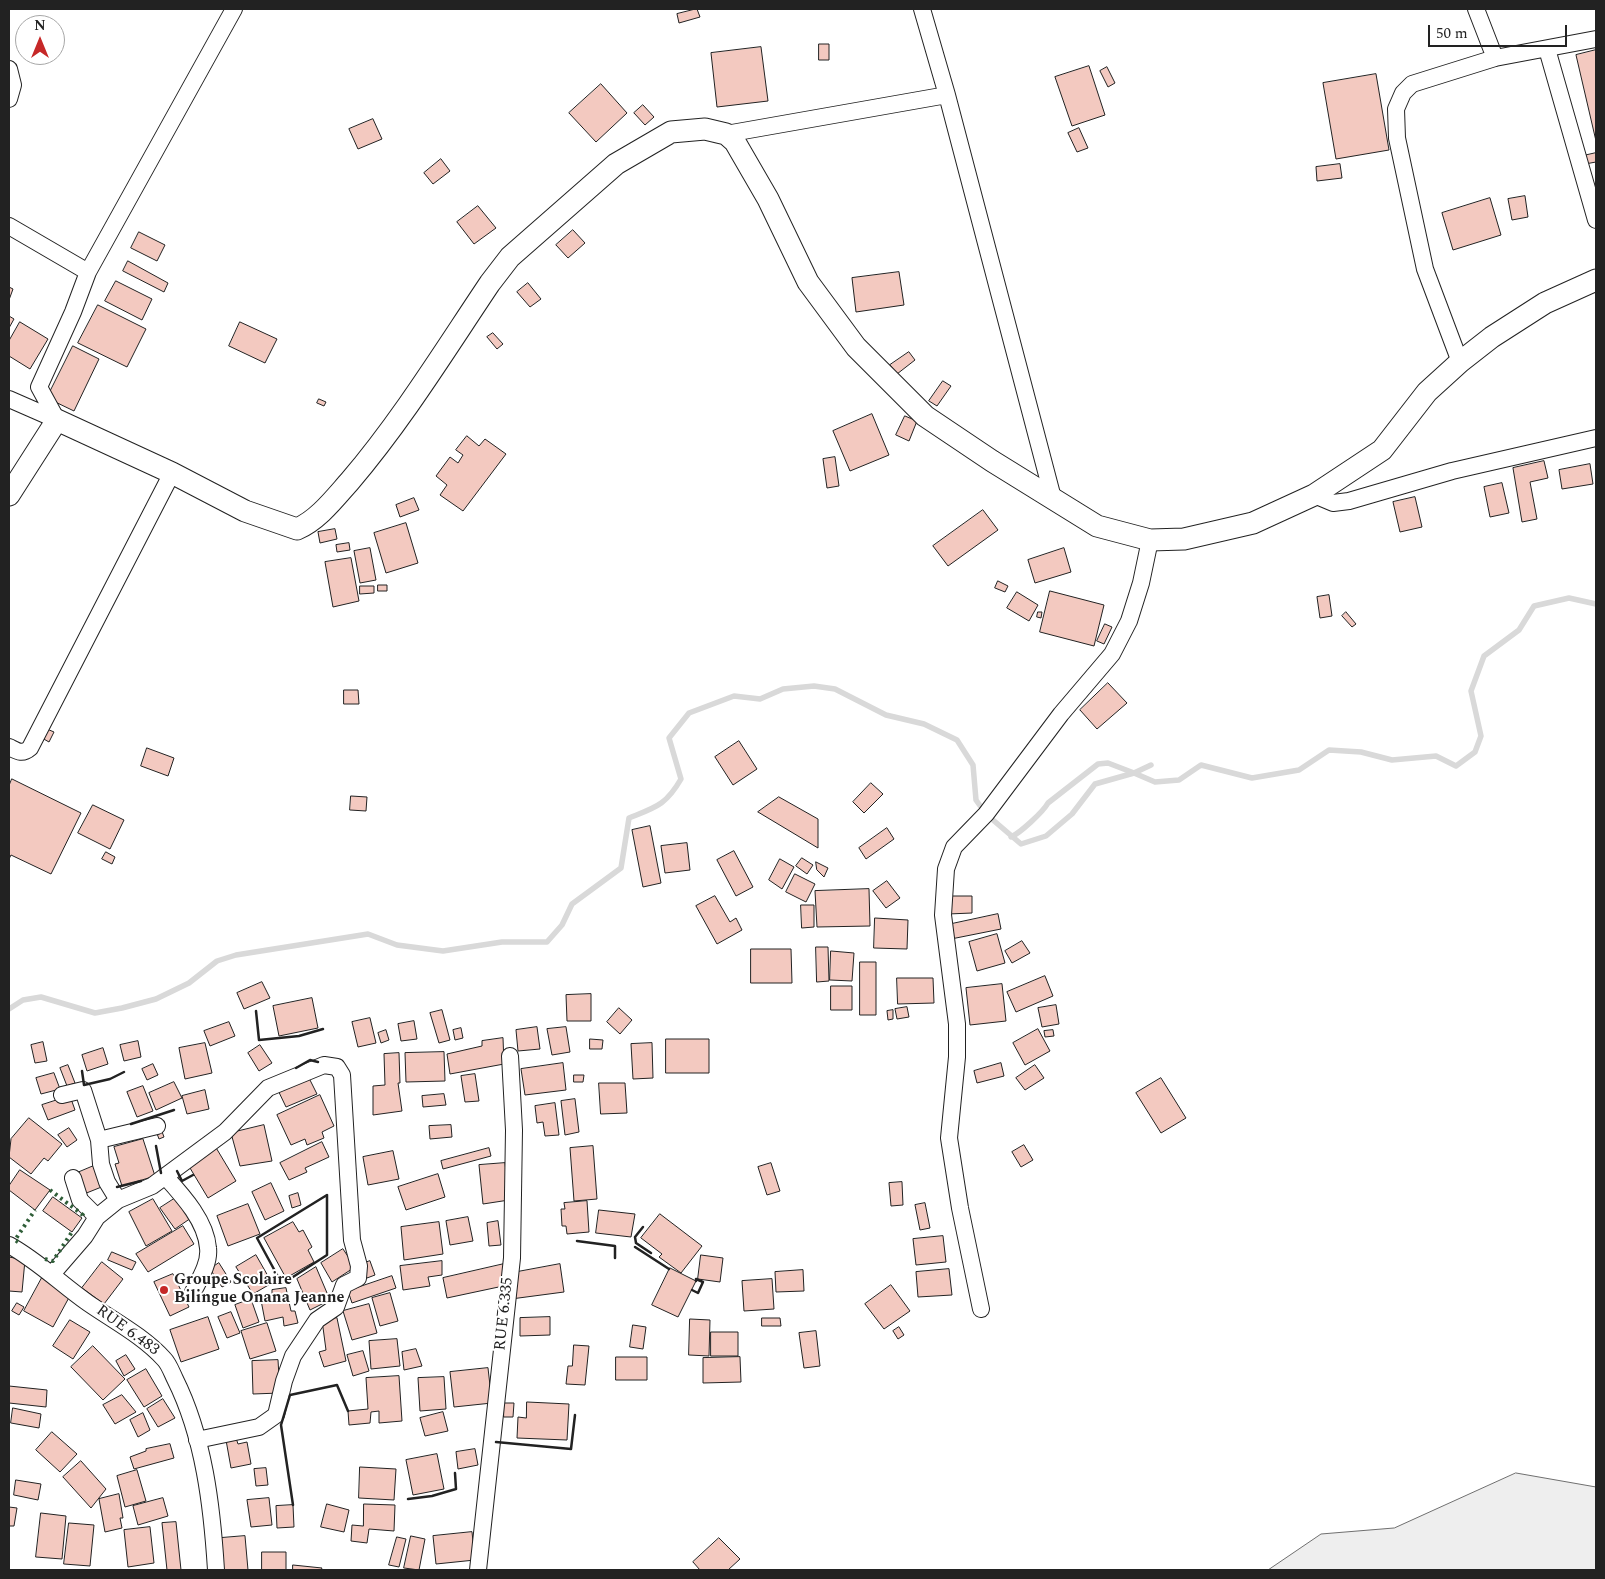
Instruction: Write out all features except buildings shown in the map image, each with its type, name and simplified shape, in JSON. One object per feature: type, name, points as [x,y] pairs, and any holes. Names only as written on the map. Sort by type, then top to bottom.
[{"type":"street","points":[[56,420],[39,387],[73,312],[88,272],[234,9]]},
{"type":"street","points":[[922,9],[947,95],[1053,498]]},
{"type":"street","points":[[1476,9],[1495,58]]},
{"type":"street","points":[[1460,362],[1425,269],[1397,138],[1396,108],[1403,94],[1412,84],[1495,58],[1596,39]]},
{"type":"street","points":[[1547,49],[1596,220]]},
{"type":"street","points":[[9,69],[13,86],[9,99]]},
{"type":"street","points":[[9,399],[172,473],[245,511],[296,529],[308,524],[334,500],[371,456],[490,283],[510,258],[616,164],[671,132],[686,129],[705,129],[726,134],[947,95]]},
{"type":"street","points":[[726,134],[735,142],[768,199],[808,282],[856,348],[925,416],[992,461],[1097,526],[1150,540],[1184,540],[1244,525],[1314,495],[1382,450],[1428,392],[1460,362],[1492,337],[1545,303],[1596,280]]},
{"type":"street","points":[[9,226],[88,272]]},
{"type":"street","points":[[9,495],[56,420]]},
{"type":"street","points":[[1314,495],[1333,503],[1348,501],[1452,471],[1596,438]]},
{"type":"street","points":[[9,746],[19,752],[25,752],[30,748],[172,473]]},
{"type":"street","points":[[981,1309],[960,1208],[949,1138],[957,1057],[957,1024],[942,915],[946,869],[954,847],[986,814],[1061,714],[1112,654],[1129,621],[1141,583],[1150,540]]},
{"type":"street","name":"RUE 6.335","points":[[478,1570],[512,1258],[514,1130],[510,1056]]},
{"type":"street","points":[[53,1273],[85,1236],[97,1217],[118,1200],[152,1186],[225,1132],[268,1088],[324,1065],[337,1068],[342,1075],[352,1240],[359,1266],[358,1278],[344,1285],[336,1307],[317,1320],[293,1356],[284,1381],[276,1415],[259,1427],[197,1440]]},
{"type":"street","points":[[62,1095],[83,1090],[99,1140],[101,1164],[107,1182],[118,1200]]},
{"type":"street","points":[[99,1140],[157,1126]]},
{"type":"street","points":[[165,1176],[192,1208],[204,1231],[208,1248],[206,1262],[193,1292]]},
{"type":"street","points":[[72,1178],[80,1200],[97,1217]]},
{"type":"street","name":"RUE 6.483","points":[[9,1245],[53,1273],[87,1302],[137,1335],[166,1360],[188,1406],[197,1440],[211,1513],[216,1570]]},
{"type":"shaded area","points":[[1516,1473],[1596,1487],[1596,1570],[1268,1570],[1321,1534],[1394,1528]]},
{"type":"waterway","points":[[9,1009],[23,1000],[41,997],[95,1013],[122,1008],[156,999],[189,983],[217,961],[236,955],[368,934],[397,945],[443,951],[502,942],[547,942],[562,925],[572,904],[621,868],[629,818],[660,804],[676,788],[681,779],[669,738],[689,713],[734,696],[760,699],[783,689],[814,686],[835,689],[886,715],[924,724],[957,740],[973,765],[976,800],[986,814],[1021,844],[1046,836],[1072,814],[1095,784],[1134,773],[1155,782],[1179,780],[1201,765],[1252,778],[1299,770],[1329,750],[1361,752],[1392,760],[1436,756],[1456,766],[1475,752],[1481,736],[1471,691],[1484,656],[1519,630],[1534,606],[1569,598],[1596,604]]},
{"type":"waterway","points":[[1011,837],[1031,822],[1048,803],[1098,764],[1108,763],[1134,773],[1151,765]]},
{"type":"hedge","points":[[50,1190],[83,1215],[82,1218]]},
{"type":"hedge","points":[[18,1242],[15,1240],[35,1210]]},
{"type":"hedge","points":[[45,1259],[53,1261],[72,1232]]},
{"type":"wall","points":[[256,1011],[259,1040],[299,1036],[323,1029]]},
{"type":"wall","points":[[296,1068],[310,1060],[318,1062]]},
{"type":"wall","points":[[82,1071],[84,1085],[110,1079],[124,1072]]},
{"type":"wall","points":[[131,1124],[174,1110]]},
{"type":"wall","points":[[156,1146],[161,1173]]},
{"type":"wall","points":[[177,1171],[182,1181],[193,1175]]},
{"type":"wall","points":[[117,1187],[141,1181]]},
{"type":"wall","points":[[327,1195],[327,1255],[282,1284],[257,1238],[327,1195]]},
{"type":"wall","points":[[643,1227],[635,1237],[636,1243],[651,1253]]},
{"type":"wall","points":[[577,1241],[615,1246],[615,1258]]},
{"type":"wall","points":[[635,1247],[669,1269]]},
{"type":"wall","points":[[692,1290],[698,1293],[703,1282],[696,1279],[696,1281]]},
{"type":"wall","points":[[293,1505],[281,1425],[290,1395],[337,1385],[348,1411]]},
{"type":"wall","points":[[496,1442],[571,1449],[575,1415]]},
{"type":"wall","points":[[408,1499],[432,1496],[456,1489],[455,1473]]},
{"type":"place","name":"Groupe Scolaire Bilingue Onana Jeanne","points":[[164,1290]]}]
